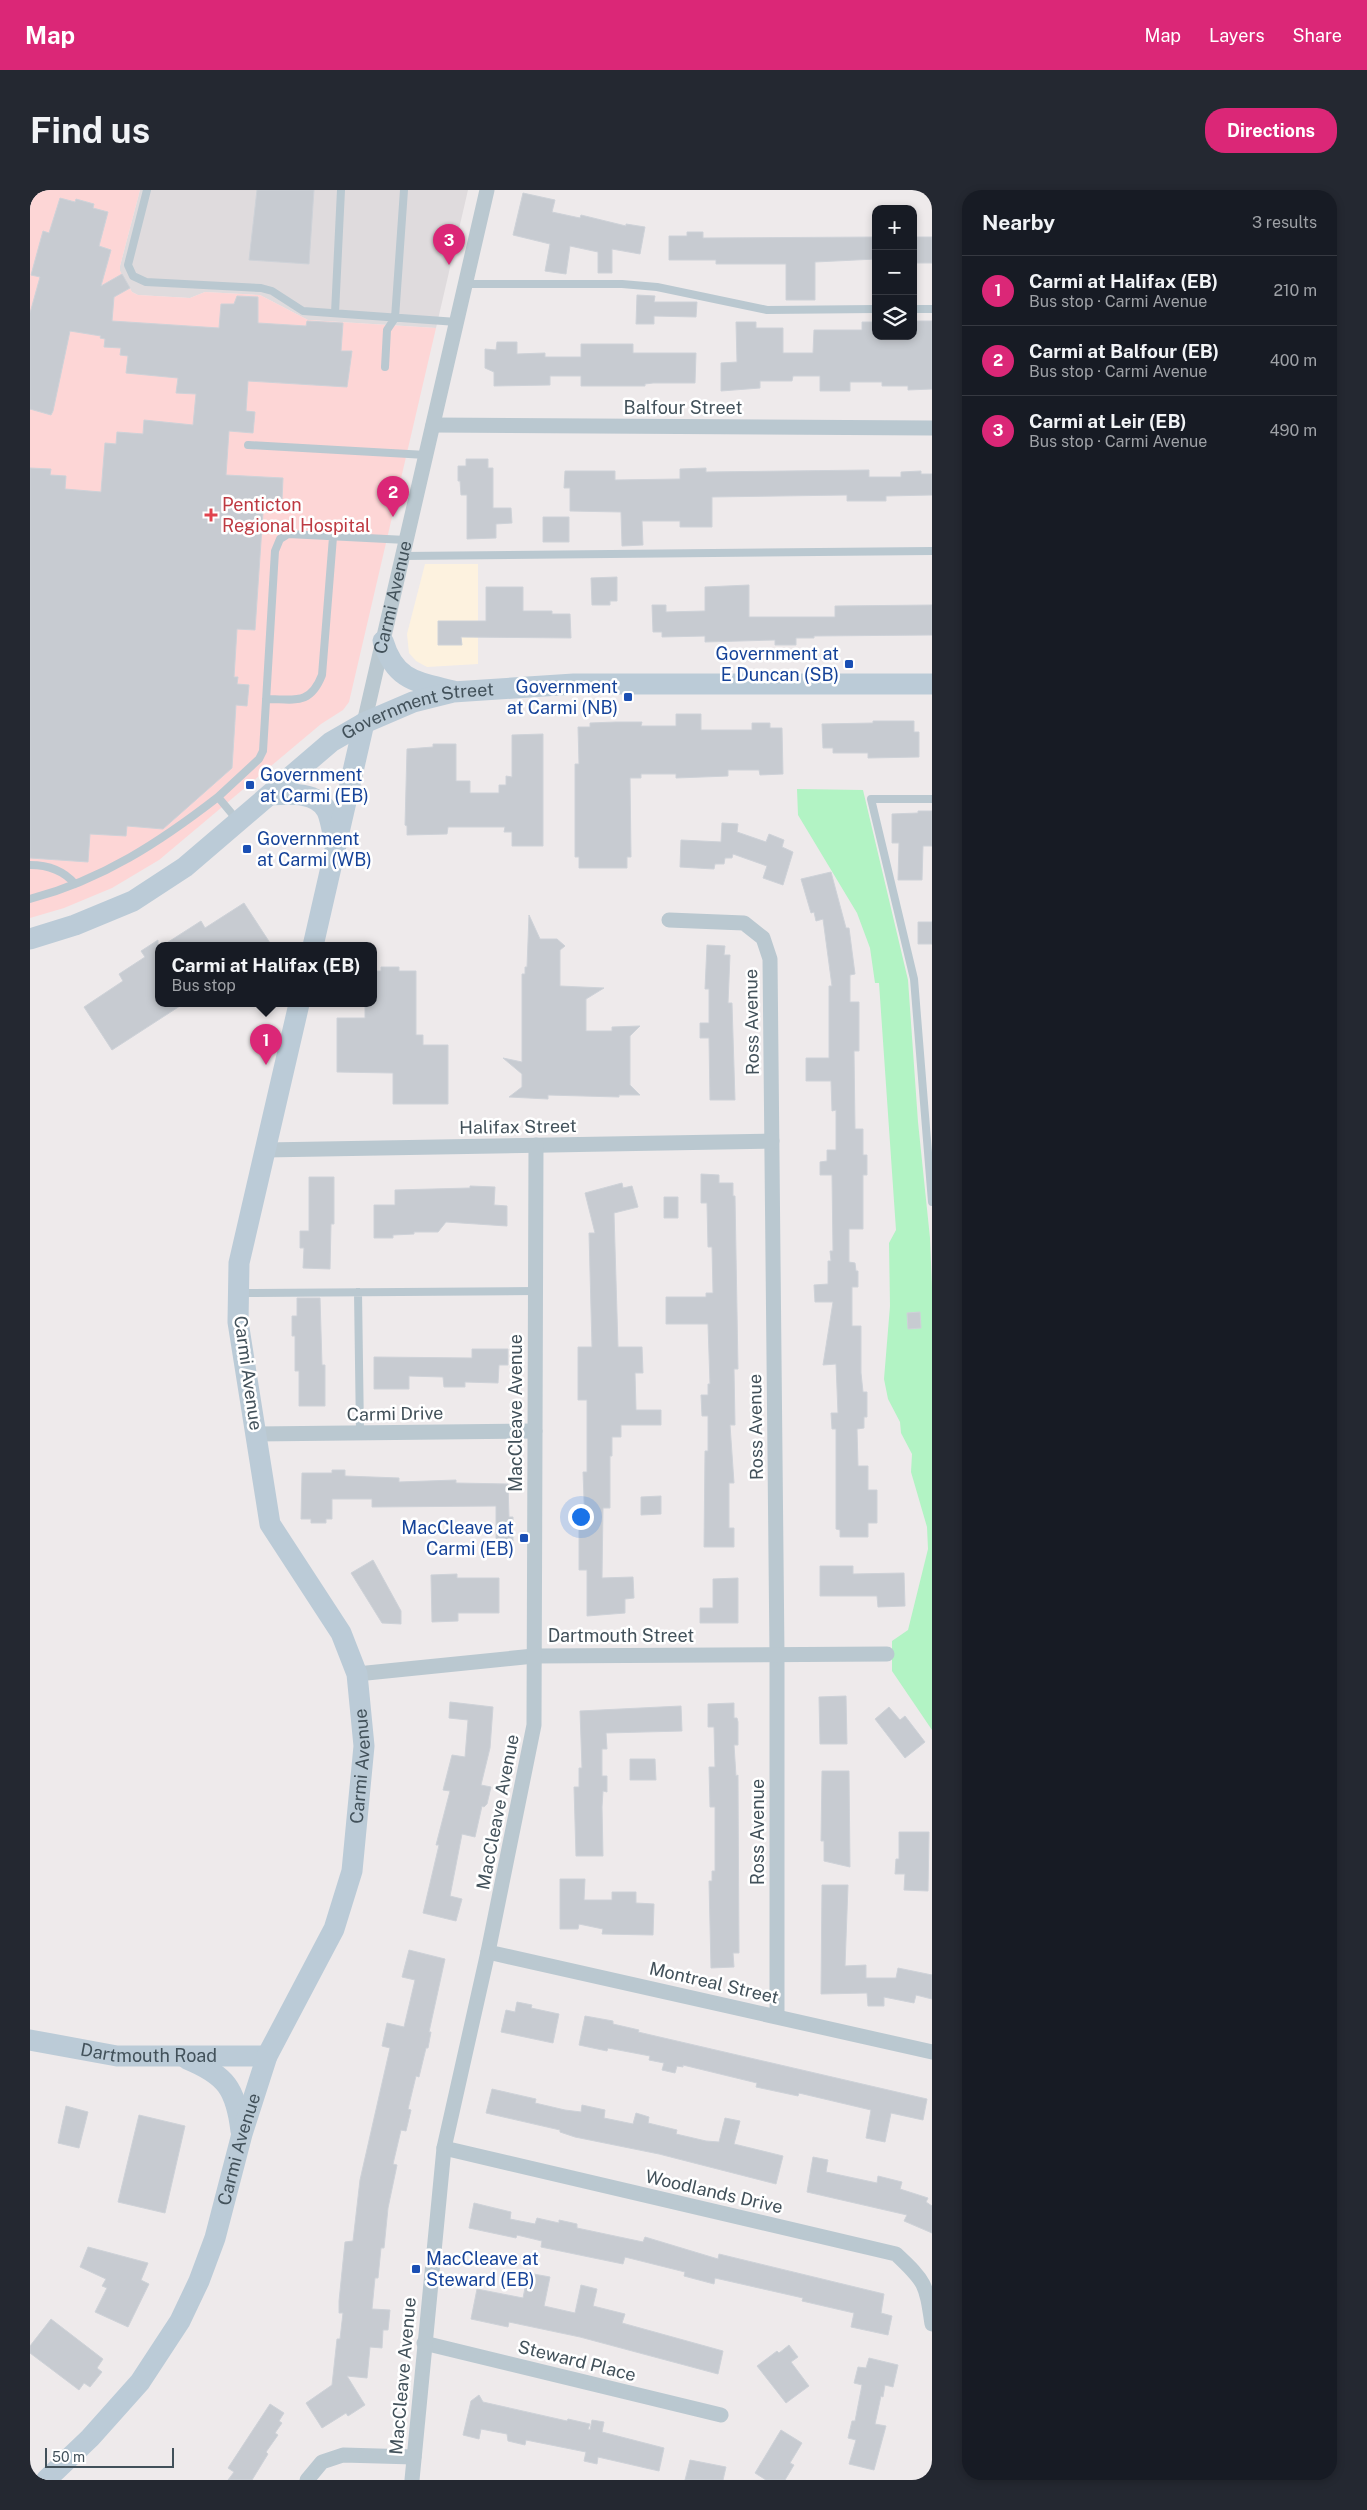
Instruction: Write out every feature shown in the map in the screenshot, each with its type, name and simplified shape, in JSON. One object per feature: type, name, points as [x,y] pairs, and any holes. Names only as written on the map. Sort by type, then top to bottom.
[{"type":"street","name":"Carmi Avenue","points":[[314,942],[487,190]]},
{"type":"street","name":"Balfour Street","points":[[433,425],[932,428]]},
{"type":"street","points":[[383,641],[393,665],[407,679],[453,692]]},
{"type":"street","name":"Government Street","points":[[30,939],[75,926],[133,901],[186,867],[331,742],[364,723],[413,702],[453,692],[574,684],[932,684]]},
{"type":"street","points":[[270,795],[294,794],[320,802],[327,811],[336,845]]},
{"type":"street","name":"Ross Avenue","points":[[669,920],[744,923],[763,938],[770,960],[777,1654],[777,2016]]},
{"type":"street","name":"Carmi Avenue","points":[[46,2480],[90,2438],[140,2382],[180,2321],[199,2281],[215,2238],[242,2134],[267,2056],[334,1929],[352,1871],[364,1746],[356,1674],[342,1633],[270,1524],[238,1322],[239,1263],[298,1007]]},
{"type":"street","name":"Halifax Street","points":[[265,1150],[772,1141]]},
{"type":"street","name":"MacCleave Avenue","points":[[412,2480],[444,2148],[488,1952],[534,1725],[536,1145]]},
{"type":"street","name":"Carmi Drive","points":[[256,1434],[535,1432]]},
{"type":"street","name":"Dartmouth Street","points":[[356,1674],[534,1656],[887,1654]]},
{"type":"street","name":"Montreal Street","points":[[488,1952],[932,2052]]},
{"type":"street","name":"Dartmouth Road","points":[[30,2040],[117,2056],[267,2056]]},
{"type":"street","points":[[183,2057],[210,2069],[230,2088],[239,2111],[242,2134]]},
{"type":"street","name":"Woodlands Drive","points":[[444,2148],[896,2254],[920,2276],[927,2292],[932,2324]]},
{"type":"street","name":"Steward Place","points":[[424,2343],[721,2415]]},
{"type":"street","points":[[307,2480],[322,2462],[343,2456],[414,2457]]},
{"type":"lane","points":[[147,190],[128,265],[133,276],[146,282],[261,288],[272,291],[303,311],[457,322]]},
{"type":"lane","points":[[335,313],[342,190]]},
{"type":"lane","points":[[385,367],[387,330],[395,318],[404,190]]},
{"type":"lane","points":[[466,284],[622,284],[657,287],[767,310],[872,309]]},
{"type":"lane","points":[[917,309],[932,309]]},
{"type":"lane","points":[[248,446],[426,455]]},
{"type":"lane","points":[[30,899],[75,884],[128,860],[171,833],[218,797],[259,759],[263,751],[275,551],[280,539],[288,534],[406,540]]},
{"type":"lane","points":[[266,699],[299,700],[308,697],[318,687],[322,675],[334,536]]},
{"type":"lane","points":[[403,556],[932,551]]},
{"type":"lane","points":[[218,797],[238,822]]},
{"type":"lane","points":[[932,799],[871,799],[914,979],[932,1202]]},
{"type":"lane","points":[[30,865],[39,865],[66,873],[75,884]]},
{"type":"lane","points":[[239,1293],[535,1291]]},
{"type":"lane","points":[[358,1292],[360,1433]]},
{"type":"shaded area","name":"Penticton Regional Hospital","points":[[30,190],[140,190],[120,266],[120,271],[132,292],[138,295],[190,298],[205,292],[260,295],[308,320],[436,328],[349,702],[343,710],[321,724],[159,860],[112,888],[64,908],[30,918]]},
{"type":"shaded area","points":[[140,190],[468,190],[436,328],[308,320],[260,295],[205,292],[190,298],[138,295],[132,292],[120,271],[120,266]]},
{"type":"shaded area","points":[[425,564],[478,564],[478,664],[427,667],[416,661],[409,653],[407,634]]},
{"type":"green space","points":[[797,789],[863,790],[908,980],[918,1122],[930,1238],[932,1287],[932,1730],[892,1671],[892,1641],[908,1630],[928,1549],[927,1527],[911,1472],[912,1454],[901,1433],[900,1422],[888,1399],[884,1379],[890,1306],[889,1243],[896,1230],[879,983],[875,983],[870,948],[857,913],[798,815]]},
{"type":"building","points":[[257,190],[314,190],[309,264],[249,260]]},
{"type":"building","points":[[523,193],[555,200],[552,212],[580,218],[581,215],[626,226],[626,224],[645,227],[640,254],[612,249],[612,273],[598,273],[598,252],[570,246],[566,274],[545,271],[550,244],[513,235]]},
{"type":"building","points":[[60,198],[75,202],[76,199],[94,204],[93,208],[108,212],[99,246],[111,250],[101,286],[122,274],[130,288],[114,297],[112,321],[219,328],[221,304],[234,304],[237,296],[258,297],[258,323],[306,326],[307,321],[343,323],[341,351],[352,351],[347,387],[248,381],[246,411],[255,412],[253,433],[229,431],[226,475],[283,478],[282,500],[274,499],[273,512],[263,512],[255,630],[237,629],[234,677],[238,677],[237,684],[249,685],[247,706],[236,705],[232,768],[163,829],[127,826],[126,836],[90,834],[88,862],[30,858],[30,468],[51,469],[50,475],[66,476],[65,489],[101,492],[105,443],[116,444],[117,432],[143,434],[144,420],[193,425],[196,394],[176,393],[178,378],[126,373],[128,356],[120,355],[121,348],[104,347],[105,339],[100,338],[101,336],[70,331],[51,415],[30,409],[30,313],[40,277],[31,275],[43,231],[49,233]]},
{"type":"building","points":[[687,232],[703,232],[703,238],[872,237],[872,259],[815,262],[815,300],[786,300],[786,264],[716,264],[716,260],[669,260],[669,236],[687,236]]},
{"type":"building","points":[[917,237],[932,237],[932,263],[917,263]]},
{"type":"building","points":[[637,295],[655,296],[654,302],[697,302],[696,317],[654,316],[654,324],[636,324]]},
{"type":"building","points":[[917,321],[932,321],[932,389],[908,390],[908,386],[882,386],[882,382],[850,382],[850,391],[820,391],[820,376],[793,376],[792,381],[760,381],[760,388],[721,391],[721,363],[737,362],[736,322],[756,322],[756,328],[783,328],[783,353],[813,353],[814,330],[862,330],[862,322],[872,322],[872,340],[917,340]]},
{"type":"building","points":[[497,342],[517,342],[517,354],[545,353],[545,357],[581,357],[581,344],[633,344],[633,353],[696,353],[695,383],[653,383],[645,384],[645,386],[581,386],[581,376],[550,376],[550,385],[494,386],[494,372],[485,368],[485,349],[496,350]]},
{"type":"building","points":[[466,459],[488,459],[488,468],[493,468],[493,508],[511,508],[512,523],[496,524],[496,538],[467,539],[467,495],[461,495],[460,481],[458,481],[458,466],[466,466]]},
{"type":"building","points":[[706,468],[706,472],[869,470],[869,477],[901,477],[901,472],[921,471],[921,474],[932,474],[932,495],[886,496],[886,501],[847,501],[847,495],[712,497],[712,527],[680,527],[680,521],[642,521],[643,545],[622,546],[621,512],[570,511],[570,488],[564,488],[565,471],[615,471],[615,480],[680,479],[680,469]]},
{"type":"building","points":[[543,517],[569,517],[569,542],[543,542]]},
{"type":"building","points":[[617,577],[617,601],[610,601],[610,605],[592,605],[591,578]]},
{"type":"building","points":[[749,585],[749,617],[835,617],[835,606],[932,605],[932,635],[814,636],[814,638],[796,638],[796,645],[775,645],[775,640],[705,642],[705,636],[662,637],[662,632],[653,632],[652,605],[666,605],[666,612],[705,611],[705,587]]},
{"type":"building","points":[[486,587],[523,587],[523,611],[552,611],[552,614],[570,614],[571,638],[461,637],[462,645],[438,645],[438,621],[486,621]]},
{"type":"building","points":[[676,714],[701,714],[701,730],[752,730],[752,723],[770,723],[770,728],[782,728],[783,774],[760,775],[759,770],[728,770],[728,776],[676,778],[676,774],[641,774],[641,778],[630,778],[631,857],[627,857],[627,868],[579,868],[579,857],[575,857],[575,764],[579,764],[578,727],[590,727],[590,723],[616,722],[642,722],[641,726],[676,726]]},
{"type":"building","points":[[873,721],[914,721],[914,732],[919,732],[919,757],[868,758],[868,753],[833,753],[833,748],[823,748],[822,724],[873,723]]},
{"type":"building","points":[[543,734],[543,846],[512,846],[512,832],[504,832],[505,827],[448,827],[447,834],[407,835],[407,826],[405,825],[407,749],[433,747],[433,744],[456,744],[456,781],[470,781],[470,793],[499,793],[499,785],[506,785],[506,776],[512,777],[512,735]]},
{"type":"building","points":[[918,811],[932,811],[932,846],[923,846],[922,880],[898,880],[899,843],[892,843],[892,814],[918,813]]},
{"type":"building","points":[[722,823],[738,824],[737,832],[766,842],[769,834],[784,840],[782,847],[793,852],[783,885],[763,878],[767,866],[733,854],[732,858],[725,858],[724,864],[715,864],[714,869],[680,867],[681,840],[721,842]]},
{"type":"building","points":[[831,872],[846,928],[849,928],[855,974],[850,975],[850,1002],[859,1002],[859,1051],[854,1051],[855,1129],[863,1129],[863,1155],[867,1155],[867,1175],[863,1175],[863,1229],[849,1229],[849,1262],[855,1263],[856,1271],[858,1271],[858,1287],[852,1287],[852,1326],[861,1326],[861,1373],[863,1392],[867,1392],[867,1417],[864,1417],[864,1428],[857,1429],[858,1466],[868,1466],[868,1490],[877,1490],[877,1523],[868,1523],[868,1537],[840,1537],[840,1530],[836,1529],[836,1429],[832,1429],[831,1413],[838,1413],[836,1364],[823,1365],[833,1302],[815,1302],[814,1285],[828,1284],[828,1261],[831,1261],[830,1251],[833,1251],[832,1175],[820,1175],[820,1162],[827,1161],[827,1150],[836,1150],[836,1110],[832,1111],[831,1081],[806,1081],[806,1058],[829,1058],[829,986],[832,986],[823,919],[816,921],[814,912],[811,913],[801,879]]},
{"type":"building","points":[[244,903],[269,942],[168,942],[201,921],[205,928]]},
{"type":"building","points":[[529,915],[540,939],[557,939],[565,946],[560,950],[560,986],[604,988],[586,999],[586,1031],[612,1031],[612,1027],[640,1026],[630,1036],[630,1085],[640,1095],[619,1095],[619,1097],[548,1095],[548,1099],[509,1097],[522,1087],[522,1074],[503,1058],[522,1062],[522,974],[525,974],[525,967],[527,967]]},
{"type":"building","points":[[918,922],[932,922],[932,944],[918,944]]},
{"type":"building","points":[[158,940],[158,942],[155,942],[155,1007],[178,1007],[112,1050],[84,1007],[123,981],[119,974],[145,957],[141,951]]},
{"type":"building","points":[[707,945],[725,946],[724,955],[730,955],[728,1003],[732,1003],[735,1100],[710,1100],[709,1038],[700,1038],[700,1023],[709,1023],[709,989],[705,989]]},
{"type":"building","points":[[381,967],[399,967],[399,971],[416,971],[416,1035],[423,1035],[423,1045],[448,1045],[448,1104],[393,1104],[393,1073],[337,1072],[337,1018],[365,1018],[365,1007],[377,1007],[377,971],[381,971]]},
{"type":"building","points":[[701,1174],[719,1175],[719,1183],[733,1183],[733,1196],[735,1196],[738,1369],[734,1369],[735,1425],[730,1425],[734,1483],[729,1483],[729,1528],[734,1528],[734,1547],[704,1547],[705,1451],[708,1451],[708,1416],[702,1416],[701,1395],[708,1395],[708,1384],[710,1384],[708,1324],[666,1324],[666,1297],[706,1297],[706,1293],[713,1293],[712,1247],[708,1247],[707,1203],[701,1203]]},
{"type":"building","points":[[309,1177],[334,1177],[334,1224],[331,1224],[330,1269],[303,1268],[304,1248],[300,1248],[300,1231],[309,1231]]},
{"type":"building","points":[[622,1183],[623,1188],[632,1186],[638,1207],[614,1213],[618,1347],[642,1347],[643,1373],[635,1373],[636,1410],[661,1410],[661,1425],[621,1425],[621,1437],[612,1437],[610,1508],[603,1508],[602,1578],[633,1577],[634,1598],[625,1599],[625,1613],[587,1616],[587,1570],[579,1570],[579,1526],[585,1526],[583,1472],[587,1472],[587,1400],[578,1400],[578,1347],[592,1347],[589,1233],[595,1233],[585,1193]]},
{"type":"building","points":[[470,1186],[495,1187],[494,1205],[507,1206],[507,1226],[446,1222],[438,1232],[414,1232],[414,1234],[393,1235],[393,1238],[374,1238],[374,1205],[395,1205],[395,1190],[470,1188]]},
{"type":"building","points":[[664,1197],[678,1197],[678,1218],[664,1218]]},
{"type":"building","points":[[297,1298],[320,1298],[322,1365],[325,1365],[325,1406],[299,1406],[299,1371],[295,1371],[295,1336],[292,1336],[292,1316],[297,1316]]},
{"type":"building","points":[[920,1312],[921,1328],[908,1329],[907,1313]]},
{"type":"building","points":[[472,1349],[508,1349],[508,1365],[499,1365],[498,1383],[465,1382],[465,1387],[444,1387],[443,1377],[409,1376],[409,1389],[374,1389],[374,1357],[472,1358]]},
{"type":"building","points":[[332,1470],[345,1470],[345,1476],[399,1478],[399,1482],[456,1480],[456,1483],[508,1484],[509,1517],[513,1517],[513,1541],[496,1541],[496,1506],[372,1507],[372,1499],[332,1499],[332,1519],[326,1519],[326,1523],[311,1523],[311,1519],[301,1519],[302,1473],[332,1473]]},
{"type":"building","points":[[661,1496],[661,1514],[641,1515],[641,1497]]},
{"type":"building","points":[[373,1560],[401,1611],[401,1624],[382,1623],[351,1573]]},
{"type":"building","points":[[820,1566],[853,1566],[853,1574],[904,1573],[905,1606],[878,1607],[877,1596],[820,1596]]},
{"type":"building","points":[[457,1574],[457,1578],[499,1578],[499,1613],[458,1613],[458,1621],[432,1622],[431,1575]]},
{"type":"building","points":[[738,1578],[738,1623],[700,1623],[700,1608],[713,1608],[713,1579]]},
{"type":"building","points":[[846,1696],[847,1744],[820,1744],[819,1697]]},
{"type":"building","points":[[450,1702],[493,1707],[490,1748],[481,1785],[491,1787],[487,1804],[484,1807],[482,1806],[475,1837],[462,1834],[450,1896],[462,1899],[456,1921],[423,1913],[439,1845],[436,1845],[450,1791],[443,1790],[452,1755],[465,1757],[468,1720],[449,1718]]},
{"type":"building","points":[[734,1703],[734,1718],[737,1718],[738,1722],[738,1745],[734,1745],[736,1776],[738,1775],[739,1953],[733,1953],[734,1967],[711,1968],[709,1881],[712,1881],[712,1871],[715,1871],[715,1807],[710,1807],[709,1767],[715,1767],[714,1727],[708,1727],[708,1704]]},
{"type":"building","points":[[681,1706],[682,1731],[606,1733],[607,1749],[602,1749],[602,1776],[607,1776],[607,1792],[603,1791],[602,1807],[603,1856],[576,1856],[574,1787],[579,1787],[579,1768],[582,1768],[580,1711]]},
{"type":"building","points":[[889,1707],[900,1720],[905,1716],[925,1742],[905,1758],[875,1719]]},
{"type":"building","points":[[630,1759],[655,1759],[656,1780],[630,1780]]},
{"type":"building","points":[[822,1771],[849,1771],[850,1867],[824,1861],[824,1841],[821,1841]]},
{"type":"building","points":[[899,1832],[929,1832],[928,1891],[904,1890],[905,1874],[895,1874],[896,1859],[899,1859]]},
{"type":"building","points":[[560,1879],[585,1879],[584,1900],[612,1900],[612,1892],[636,1892],[636,1903],[654,1904],[653,1935],[602,1934],[603,1929],[579,1924],[578,1929],[560,1929]]},
{"type":"building","points":[[822,1885],[848,1885],[845,1966],[866,1965],[866,1978],[896,1978],[898,1968],[932,1975],[932,1999],[916,1995],[914,2003],[884,1997],[884,2006],[868,2006],[867,1993],[821,1994]]},
{"type":"building","points":[[409,1950],[445,1959],[429,2032],[431,2032],[428,2048],[426,2048],[419,2077],[416,2076],[408,2109],[411,2110],[406,2131],[401,2130],[393,2164],[397,2165],[388,2208],[384,2248],[381,2248],[378,2278],[375,2278],[372,2309],[390,2310],[388,2330],[383,2330],[382,2348],[370,2347],[367,2378],[347,2376],[365,2405],[348,2416],[346,2413],[322,2428],[306,2403],[332,2385],[337,2339],[340,2339],[343,2313],[339,2313],[339,2301],[345,2242],[353,2241],[360,2180],[390,2048],[382,2046],[387,2023],[404,2027],[415,1980],[402,1977]]},
{"type":"building","points":[[517,2002],[532,2005],[531,2008],[559,2014],[553,2043],[501,2032],[506,2010],[515,2012]]},
{"type":"building","points":[[585,2016],[613,2021],[613,2024],[639,2030],[638,2032],[927,2099],[923,2120],[891,2113],[885,2142],[866,2138],[871,2110],[799,2093],[798,2096],[756,2087],[757,2083],[683,2065],[683,2067],[677,2066],[675,2073],[662,2070],[664,2063],[649,2060],[650,2056],[608,2048],[607,2051],[579,2045]]},
{"type":"building","points":[[492,2089],[536,2099],[535,2103],[565,2110],[581,2112],[582,2105],[605,2110],[604,2118],[633,2124],[636,2113],[649,2117],[648,2123],[677,2130],[676,2134],[706,2141],[719,2142],[725,2118],[740,2121],[734,2144],[783,2156],[776,2184],[659,2154],[575,2137],[560,2132],[560,2130],[486,2113]]},
{"type":"building","points":[[66,2106],[88,2112],[79,2148],[58,2143]]},
{"type":"building","points":[[139,2115],[185,2126],[165,2213],[118,2202]]},
{"type":"building","points":[[813,2157],[828,2160],[826,2172],[877,2183],[878,2176],[902,2182],[900,2189],[928,2198],[926,2202],[932,2206],[932,2233],[904,2221],[907,2215],[807,2192]]},
{"type":"building","points":[[474,2203],[511,2212],[510,2219],[535,2224],[537,2218],[559,2223],[559,2220],[577,2224],[577,2228],[643,2242],[645,2237],[718,2259],[719,2254],[884,2294],[881,2313],[892,2316],[888,2335],[851,2327],[854,2313],[802,2301],[803,2298],[715,2278],[714,2284],[684,2276],[685,2272],[625,2257],[623,2264],[541,2247],[542,2241],[517,2235],[516,2238],[469,2228]]},
{"type":"building","points":[[88,2247],[148,2263],[141,2280],[149,2284],[128,2327],[95,2312],[107,2288],[102,2286],[106,2279],[80,2267]]},
{"type":"building","points":[[528,2273],[550,2277],[544,2306],[575,2313],[581,2285],[597,2289],[593,2306],[625,2314],[622,2323],[723,2351],[718,2374],[580,2337],[509,2322],[508,2327],[471,2319],[477,2289],[523,2298]]},
{"type":"building","points":[[51,2319],[103,2359],[97,2368],[102,2372],[90,2387],[84,2383],[79,2390],[30,2353],[30,2346]]},
{"type":"building","points":[[789,2345],[798,2357],[791,2362],[809,2386],[786,2403],[757,2366],[777,2351],[779,2353]]},
{"type":"building","points":[[869,2358],[898,2365],[893,2387],[885,2385],[883,2397],[881,2396],[875,2424],[886,2426],[874,2470],[849,2464],[856,2440],[848,2438],[852,2421],[855,2421],[862,2385],[854,2383],[858,2367],[866,2368]]},
{"type":"building","points":[[479,2395],[483,2402],[567,2421],[568,2419],[590,2424],[588,2429],[590,2430],[592,2420],[604,2422],[602,2432],[664,2448],[659,2471],[598,2457],[597,2464],[584,2461],[586,2452],[526,2440],[525,2445],[508,2441],[507,2434],[481,2429],[479,2439],[463,2435],[471,2401]]},
{"type":"building","points":[[270,2404],[284,2413],[279,2421],[282,2423],[275,2433],[278,2435],[266,2452],[268,2454],[252,2480],[228,2480],[234,2472],[228,2468]]},
{"type":"building","points":[[781,2430],[802,2443],[790,2463],[794,2465],[785,2480],[766,2480],[755,2473]]},
{"type":"building","points":[[690,2460],[726,2467],[723,2480],[685,2480]]},
{"type":"place","name":"Carmi at Leir (EB)","points":[[449,265]]},
{"type":"place","name":"Penticton Regional Hospital","points":[[211,515]]},
{"type":"place","name":"Carmi at Balfour (EB)","points":[[393,517]]},
{"type":"place","name":"Government at E Duncan (SB)","points":[[849,664]]},
{"type":"place","name":"Government at Carmi (NB)","points":[[628,697]]},
{"type":"place","name":"Government at Carmi (EB)","points":[[250,785]]},
{"type":"place","name":"Government at Carmi (WB)","points":[[247,849]]},
{"type":"place","name":"Carmi at Halifax (EB)","points":[[266,1065]]},
{"type":"place","name":"MacCleave at Carmi (EB)","points":[[524,1538]]},
{"type":"place","name":"MacCleave at Steward (EB)","points":[[416,2269]]}]
